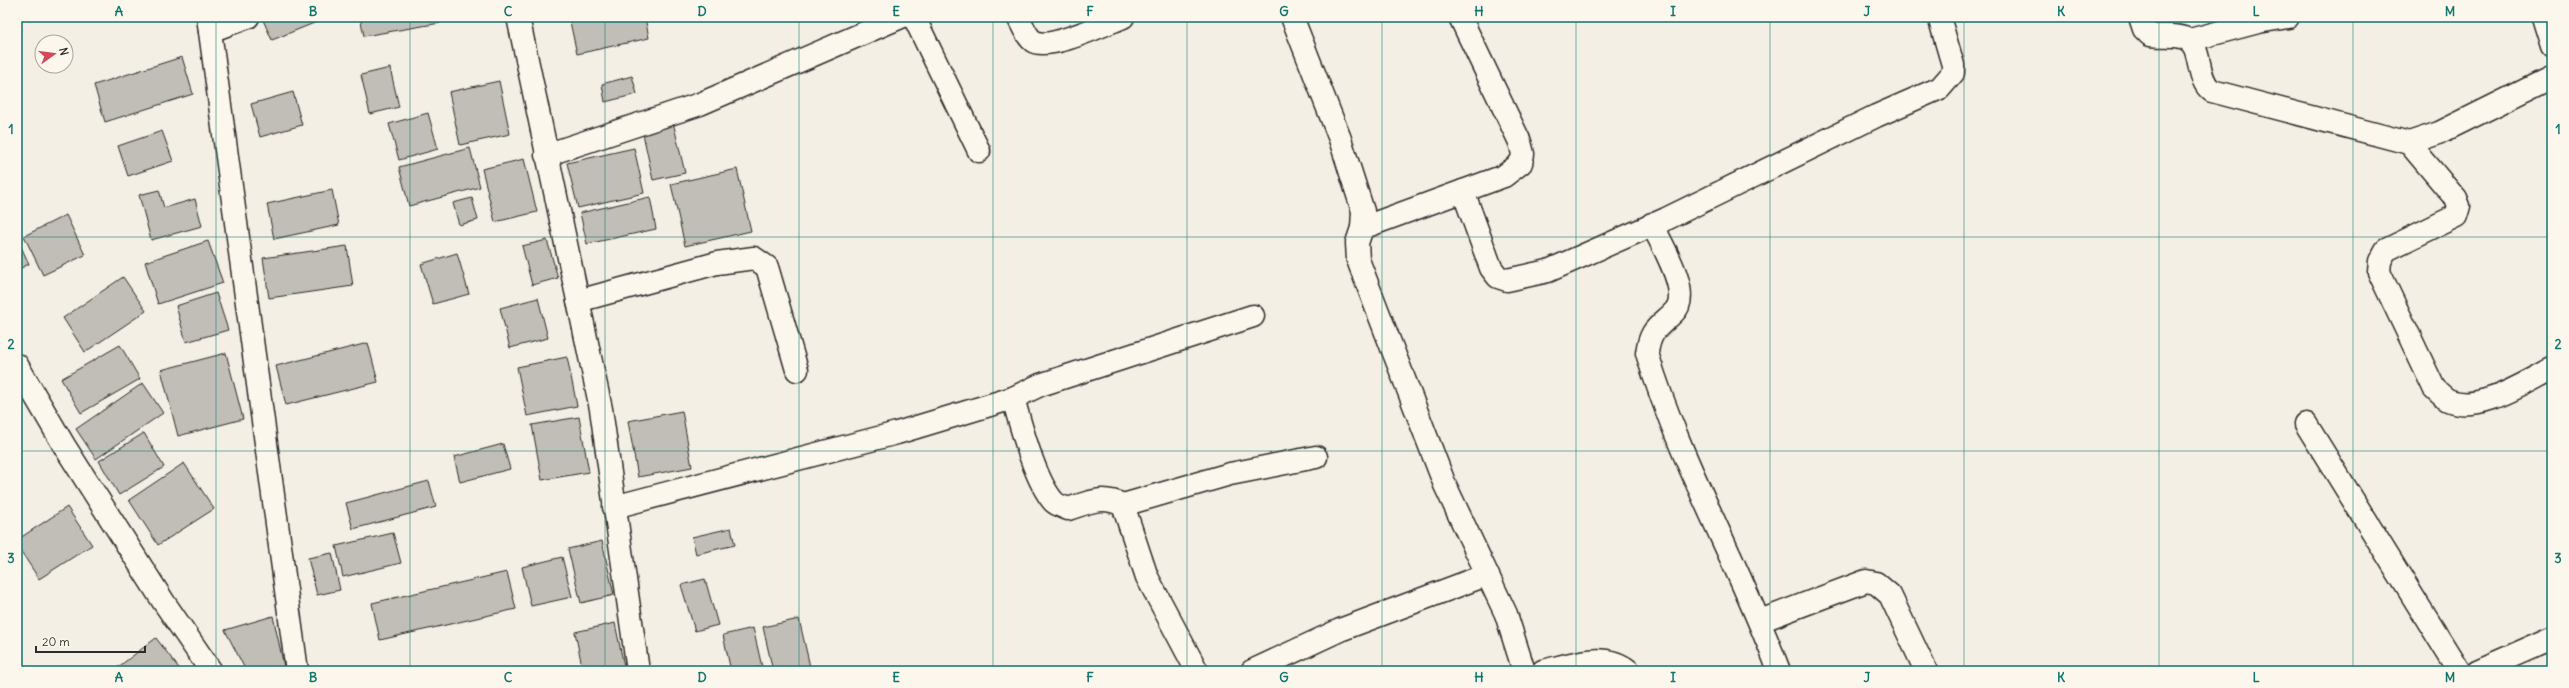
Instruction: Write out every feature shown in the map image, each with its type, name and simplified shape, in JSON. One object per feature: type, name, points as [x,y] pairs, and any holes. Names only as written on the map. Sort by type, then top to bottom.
[{"type":"street","points":[[248,17],[209,24],[297,671]]},
{"type":"street","points":[[518,17],[601,409],[638,671]]},
{"type":"street","points":[[546,155],[700,104],[901,17]]},
{"type":"street","points":[[914,17],[979,151]]},
{"type":"street","points":[[1018,17],[1032,40],[1043,44],[1059,41],[1123,17]]},
{"type":"street","points":[[1292,17],[1340,138],[1363,212],[1362,228],[1357,243],[1358,260],[1445,485],[1486,575],[1506,614],[1524,671]]},
{"type":"street","points":[[1362,228],[1504,176],[1521,163],[1523,154],[1520,142],[1460,17]]},
{"type":"street","points":[[1463,191],[1491,268],[1498,277],[1507,280],[1548,271],[1652,224],[1876,116],[1940,88],[1953,73],[1953,65],[1939,17]]},
{"type":"street","points":[[2140,17],[2144,29],[2150,35],[2183,37],[2190,40],[2195,47],[2202,79],[2212,91],[2409,143],[2439,133],[2552,77]]},
{"type":"street","points":[[2190,40],[2258,22],[2288,17]]},
{"type":"street","points":[[2543,17],[2552,46]]},
{"type":"street","points":[[2409,143],[2456,199],[2459,206],[2456,216],[2386,250],[2380,261],[2379,272],[2434,388],[2449,400],[2466,403],[2484,401],[2552,369]]},
{"type":"street","points":[[1652,224],[1681,288],[1681,301],[1675,311],[1660,323],[1648,342],[1647,353],[1681,445],[1760,621],[1779,671]]},
{"type":"street","points":[[578,301],[717,263],[754,258],[767,267],[797,370]]},
{"type":"street","points":[[614,507],[897,434],[1013,398],[1040,385],[1253,316]]},
{"type":"street","points":[[17,365],[65,447],[163,601],[211,671]]},
{"type":"street","points":[[1013,398],[1023,431],[1042,481],[1055,503],[1068,509],[1093,501],[1110,499],[1123,505],[1230,474],[1316,457]]},
{"type":"street","points":[[2306,424],[2459,671]]},
{"type":"street","points":[[1123,505],[1148,577],[1197,671]]},
{"type":"street","points":[[1252,671],[1340,630],[1486,575]]},
{"type":"street","points":[[1760,621],[1866,582],[1876,583],[1890,594],[1926,671]]},
{"type":"street","points":[[2477,671],[2552,638]]},
{"type":"street","points":[[1543,671],[1583,661],[1604,660],[1619,663],[1630,671]]},
{"type":"building","points":[[270,17],[329,17],[272,40],[263,20]]},
{"type":"building","points":[[360,17],[439,17],[440,23],[364,36]]},
{"type":"building","points":[[569,17],[645,17],[649,38],[577,54]]},
{"type":"building","points":[[182,57],[193,94],[105,122],[94,85]]},
{"type":"building","points":[[390,68],[399,107],[370,114],[361,75]]},
{"type":"building","points":[[632,76],[637,94],[605,102],[602,84]]},
{"type":"building","points":[[499,81],[510,134],[460,145],[449,92]]},
{"type":"building","points":[[293,92],[302,125],[260,137],[251,104]]},
{"type":"building","points":[[428,113],[438,149],[399,160],[389,124]]},
{"type":"building","points":[[673,122],[685,173],[653,180],[642,129]]},
{"type":"building","points":[[162,131],[173,161],[128,176],[118,146]]},
{"type":"building","points":[[470,148],[480,187],[409,206],[399,167]]},
{"type":"building","points":[[634,148],[644,193],[578,208],[567,163]]},
{"type":"building","points":[[524,159],[537,212],[495,222],[482,169]]},
{"type":"building","points":[[737,169],[751,231],[685,246],[671,184]]},
{"type":"building","points":[[159,190],[164,208],[195,199],[202,226],[151,240],[139,195]]},
{"type":"building","points":[[332,190],[339,225],[274,239],[267,204]]},
{"type":"building","points":[[650,197],[656,229],[587,244],[580,213]]},
{"type":"building","points":[[472,198],[478,220],[459,225],[453,203]]},
{"type":"building","points":[[66,215],[85,255],[43,275],[24,236]]},
{"type":"building","points":[[17,238],[29,264],[17,270]]},
{"type":"building","points":[[547,240],[558,278],[532,285],[522,246]]},
{"type":"building","points":[[208,241],[223,283],[158,304],[145,262]]},
{"type":"building","points":[[347,246],[353,286],[269,298],[263,258]]},
{"type":"building","points":[[457,253],[469,294],[433,304],[421,264]]},
{"type":"building","points":[[123,277],[146,311],[85,352],[63,318]]},
{"type":"building","points":[[216,293],[228,330],[186,342],[176,306]]},
{"type":"building","points":[[538,298],[548,338],[510,348],[500,308]]},
{"type":"building","points":[[368,343],[378,382],[286,405],[276,366]]},
{"type":"building","points":[[120,345],[140,379],[81,413],[61,379]]},
{"type":"building","points":[[226,353],[243,419],[178,436],[161,370]]},
{"type":"building","points":[[567,357],[577,406],[527,416],[517,367]]},
{"type":"building","points":[[143,383],[163,413],[96,459],[76,429]]},
{"type":"building","points":[[682,411],[692,467],[638,477],[628,421]]},
{"type":"building","points":[[579,417],[589,472],[542,480],[532,425]]},
{"type":"building","points":[[144,433],[164,467],[119,495],[99,461]]},
{"type":"building","points":[[503,444],[510,469],[460,482],[454,457]]},
{"type":"building","points":[[184,463],[214,509],[158,545],[129,500]]},
{"type":"building","points":[[429,481],[436,507],[353,529],[346,503]]},
{"type":"building","points":[[67,507],[92,545],[39,579],[17,545],[17,540]]},
{"type":"building","points":[[731,528],[735,545],[696,554],[692,537]]},
{"type":"building","points":[[393,533],[401,563],[343,577],[336,546]]},
{"type":"building","points":[[602,541],[614,595],[581,603],[568,549]]},
{"type":"building","points":[[332,553],[340,590],[317,595],[308,558]]},
{"type":"building","points":[[562,557],[572,597],[531,606],[522,567]]},
{"type":"building","points":[[507,572],[516,609],[380,640],[372,603]]},
{"type":"building","points":[[705,579],[718,625],[695,631],[681,585]]},
{"type":"building","points":[[273,616],[285,671],[246,671],[225,630]]},
{"type":"building","points":[[799,619],[811,671],[773,671],[763,627]]},
{"type":"building","points":[[615,623],[625,671],[583,671],[575,632]]},
{"type":"building","points":[[753,628],[762,667],[731,671],[723,635]]},
{"type":"building","points":[[156,638],[181,671],[113,671]]}]
